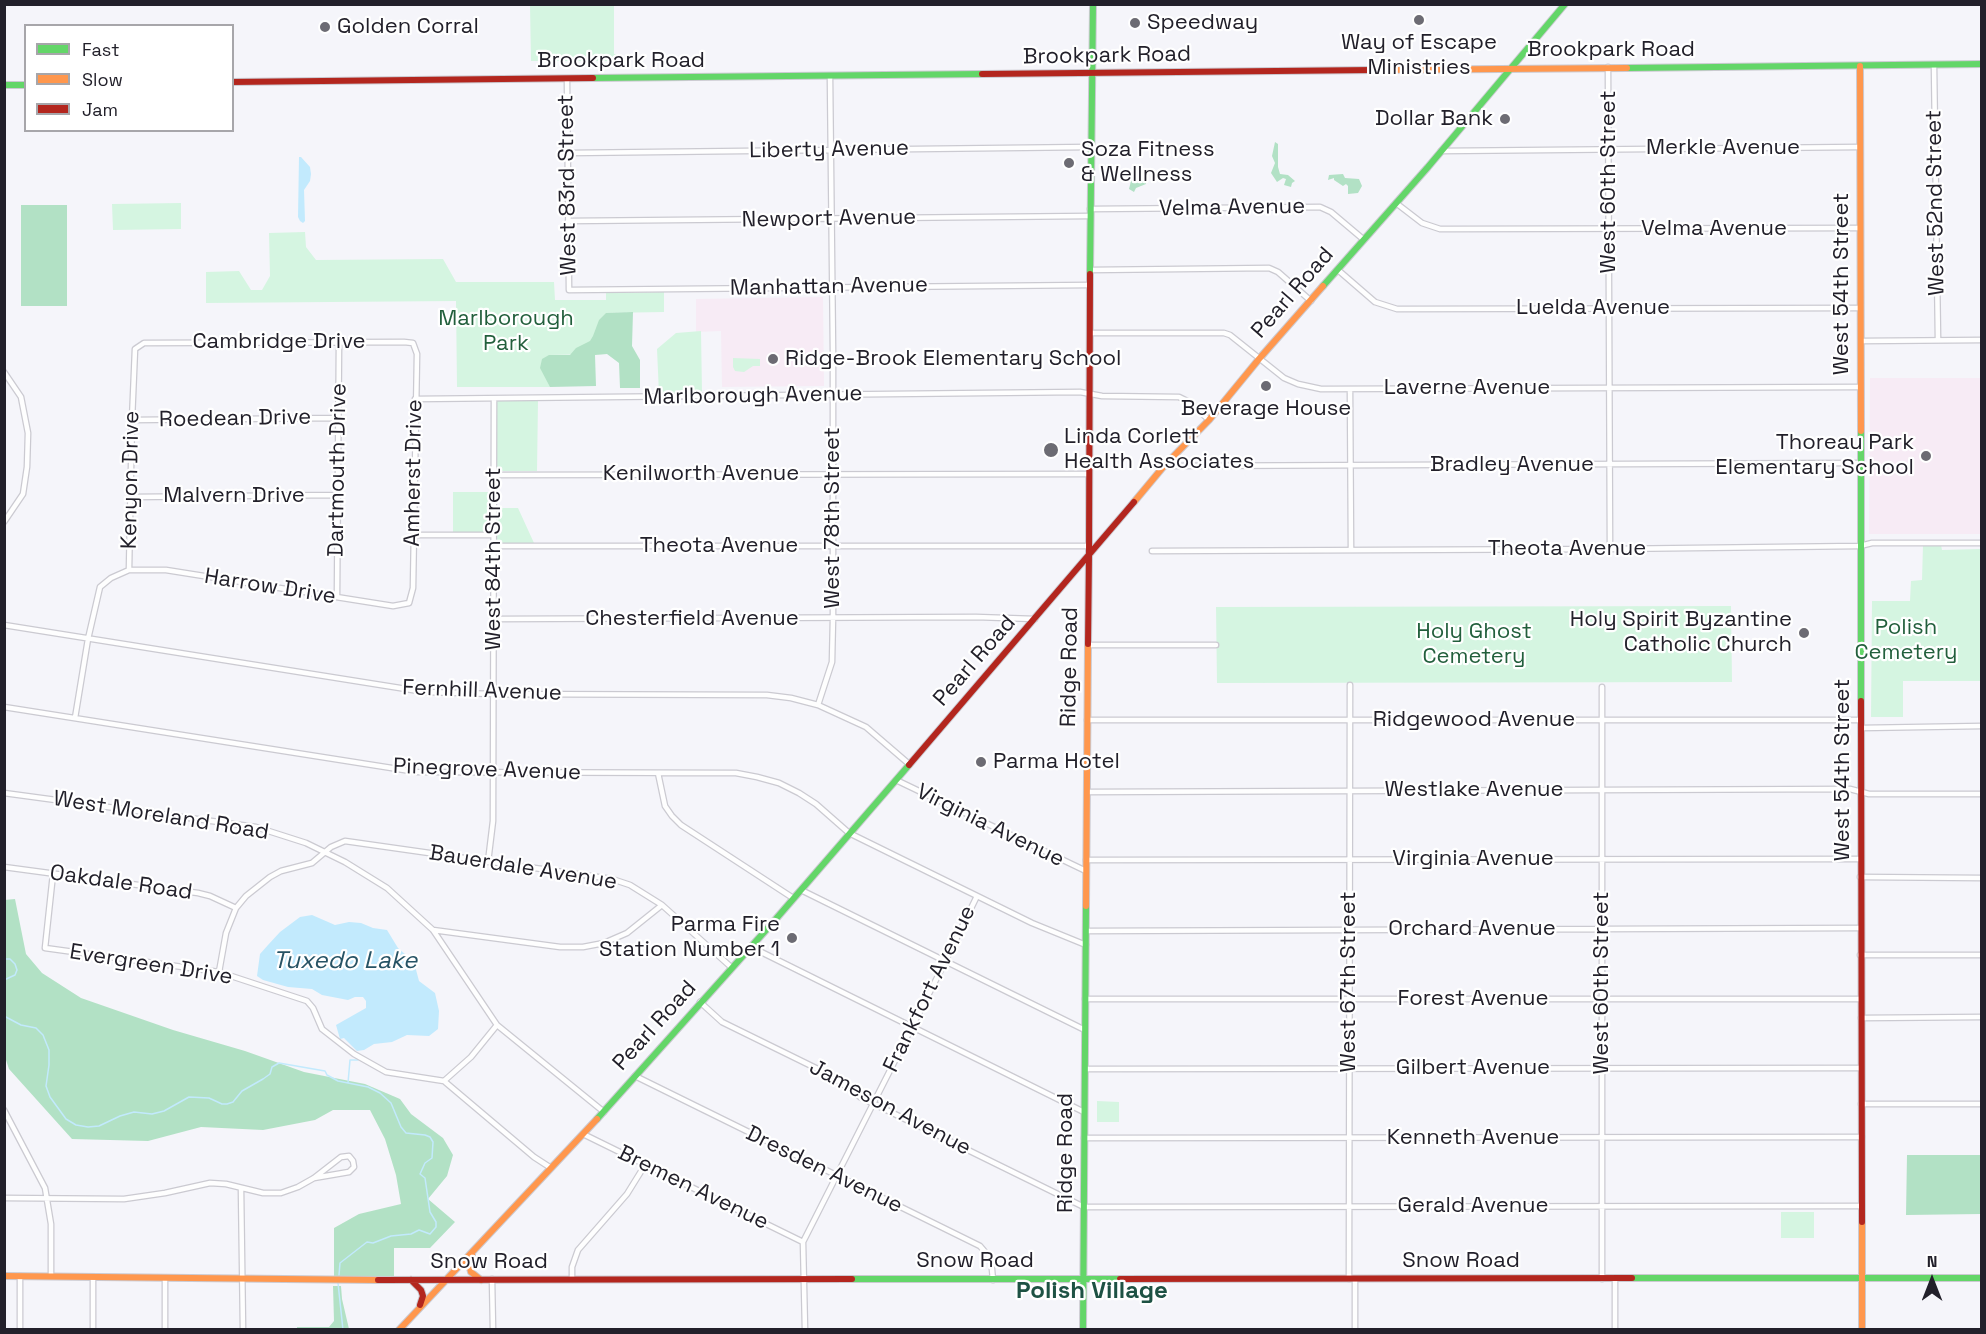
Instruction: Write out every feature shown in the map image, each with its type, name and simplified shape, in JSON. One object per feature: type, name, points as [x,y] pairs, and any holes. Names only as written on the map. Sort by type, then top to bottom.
[{"type":"main road","name":"Ridge Road","points":[[1083,1329],[1090,147],[1093,4]]},
{"type":"main road","name":"Pearl Road","points":[[399,1329],[604,1112],[751,947],[1035,620],[1164,466],[1209,420],[1565,4]]},
{"type":"main road","name":"Brookpark Road","points":[[234,82],[1982,64]]},
{"type":"main road","name":"West 54th Street","points":[[1860,66],[1862,1329]]},
{"type":"main road","points":[[4,85],[24,85]]},
{"type":"main road","points":[[472,1253],[470,1268],[474,1276],[481,1280]]},
{"type":"main road","name":"Snow Road","points":[[4,1276],[243,1280],[1982,1278]]},
{"type":"main road","points":[[411,1280],[421,1290],[423,1296],[420,1308]]},
{"type":"street","name":"West 52nd Street","points":[[1934,65],[1938,340]]},
{"type":"street","name":"West 60th Street","points":[[1608,67],[1610,549]]},
{"type":"street","name":"West 78th Street","points":[[818,705],[832,662],[833,618],[830,77]]},
{"type":"street","name":"West 83rd Street","points":[[567,79],[569,290]]},
{"type":"street","name":"Liberty Avenue","points":[[568,153],[1090,147]]},
{"type":"street","name":"Merkle Avenue","points":[[1441,151],[1860,147]]},
{"type":"street","name":"Velma Avenue","points":[[1396,203],[1422,223],[1440,229],[1860,228]]},
{"type":"street","name":"Velma Avenue","points":[[1090,213],[1320,207],[1330,212],[1363,239]]},
{"type":"street","name":"Newport Avenue","points":[[568,221],[830,219],[1090,213]]},
{"type":"street","points":[[1090,270],[1269,268],[1278,272],[1311,301]]},
{"type":"street","name":"Luelda Avenue","points":[[1338,270],[1375,302],[1394,309],[1860,308]]},
{"type":"street","name":"Manhattan Avenue","points":[[569,290],[1090,285]]},
{"type":"street","name":"Laverne Avenue","points":[[1090,333],[1224,333],[1230,335],[1284,378],[1298,384],[1322,388],[1860,387]]},
{"type":"street","points":[[1861,341],[1982,340]]},
{"type":"street","name":"Dartmouth Drive","points":[[337,597],[339,342]]},
{"type":"street","name":"Cambridge Drive","points":[[144,343],[413,343]]},
{"type":"street","name":"Kenyon Drive","points":[[75,718],[88,639],[100,587],[111,578],[129,570],[134,359],[135,349],[144,343]]},
{"type":"street","name":"Amherst Drive","points":[[409,603],[413,588],[417,354],[413,343]]},
{"type":"street","points":[[4,372],[21,397],[28,433],[23,494],[4,522]]},
{"type":"street","points":[[1350,389],[1351,550]]},
{"type":"street","name":"Marlborough Avenue","points":[[415,399],[1080,392],[1101,396],[1179,397],[1189,402],[1209,420]]},
{"type":"street","name":"West 84th Street","points":[[488,862],[493,821],[494,399]]},
{"type":"street","name":"Roedean Drive","points":[[132,420],[338,418]]},
{"type":"street","name":"Bradley Avenue","points":[[1164,466],[1860,462]]},
{"type":"street","name":"Kenilworth Avenue","points":[[494,475],[1089,474]]},
{"type":"street","name":"Malvern Drive","points":[[132,497],[337,495]]},
{"type":"street","points":[[414,535],[493,535]]},
{"type":"street","name":"Theota Avenue","points":[[1152,551],[1610,549],[1982,543]]},
{"type":"street","name":"Theota Avenue","points":[[493,546],[1089,546]]},
{"type":"street","name":"Harrow Drive","points":[[129,570],[166,570],[393,606],[409,603]]},
{"type":"street","name":"Chesterfield Avenue","points":[[494,619],[976,617],[1035,620]]},
{"type":"street","name":"Fernhill Avenue","points":[[4,626],[425,692],[767,695],[791,698],[818,705],[866,727],[909,764]]},
{"type":"street","points":[[1088,645],[1216,645]]},
{"type":"street","name":"West 67th Street","points":[[1350,685],[1349,1206],[1355,1329]]},
{"type":"street","name":"West 60th Street","points":[[1602,687],[1602,1279]]},
{"type":"street","name":"Pinegrove Avenue","points":[[4,707],[417,772],[736,773],[779,783],[816,804],[849,833],[1032,923],[1086,945]]},
{"type":"street","name":"Ridgewood Avenue","points":[[1087,720],[1861,720]]},
{"type":"street","points":[[1861,728],[1982,726]]},
{"type":"street","points":[[658,773],[665,806],[681,825],[793,898]]},
{"type":"street","name":"Virginia Avenue","points":[[896,780],[1086,871]]},
{"type":"street","name":"Westlake Avenue","points":[[1087,792],[1860,790],[1873,794],[1982,794]]},
{"type":"street","name":"West Moreland Road","points":[[4,793],[245,825],[280,833],[325,851],[387,888],[433,930],[497,1025],[604,1112]]},
{"type":"street","name":"Bauerdale Avenue","points":[[236,908],[246,896],[270,877],[281,871],[312,862],[337,843],[352,842],[612,879],[630,885],[662,905],[731,968]]},
{"type":"street","name":"Virginia Avenue","points":[[1086,860],[1860,859]]},
{"type":"street","name":"Oakdale Road","points":[[4,867],[198,893],[236,908]]},
{"type":"street","name":"Evergreen Drive","points":[[52,874],[45,948],[219,972],[307,1001],[313,1008],[321,1029],[354,1054],[386,1072],[444,1081]]},
{"type":"street","points":[[1860,877],[1982,878]]},
{"type":"street","points":[[801,890],[1085,1030]]},
{"type":"street","name":"Frankfort Avenue","points":[[805,1329],[803,1242],[977,896]]},
{"type":"street","points":[[433,930],[560,947],[583,947],[604,943],[627,933],[662,905]]},
{"type":"street","points":[[219,972],[226,933],[236,908]]},
{"type":"street","name":"Orchard Avenue","points":[[1085,931],[1860,928]]},
{"type":"street","points":[[751,947],[1084,1112]]},
{"type":"street","points":[[1860,956],[1982,955]]},
{"type":"street","name":"Forest Avenue","points":[[1085,999],[1861,999]]},
{"type":"street","name":"Jameson Avenue","points":[[700,1002],[722,1022],[832,1076],[860,1097],[1084,1207]]},
{"type":"street","points":[[1861,1018],[1982,1017]]},
{"type":"street","points":[[497,1025],[471,1057],[444,1081],[534,1157],[551,1168]]},
{"type":"street","name":"Gilbert Avenue","points":[[1085,1069],[1861,1068]]},
{"type":"street","name":"Dresden Avenue","points":[[635,1076],[980,1246],[990,1260],[993,1280]]},
{"type":"street","points":[[1861,1104],[1982,1104]]},
{"type":"street","points":[[4,1110],[45,1188],[51,1224],[51,1276]]},
{"type":"street","name":"Bremen Avenue","points":[[583,1134],[803,1242]]},
{"type":"street","name":"Kenneth Avenue","points":[[1084,1138],[1862,1137]]},
{"type":"street","points":[[4,1198],[136,1198],[210,1183],[226,1184],[263,1193],[281,1192],[298,1187],[314,1178],[341,1157],[349,1156],[353,1161],[354,1167],[349,1172],[314,1178]]},
{"type":"street","points":[[572,1280],[572,1267],[578,1250],[627,1194],[645,1165]]},
{"type":"street","points":[[241,1188],[243,1329]]},
{"type":"street","name":"Gerald Avenue","points":[[1084,1207],[1861,1206]]},
{"type":"street","points":[[20,1276],[20,1329]]},
{"type":"street","points":[[93,1278],[93,1329]]},
{"type":"street","points":[[165,1278],[165,1329]]},
{"type":"street","points":[[1615,1279],[1615,1329]]},
{"type":"street","points":[[492,1280],[493,1329]]},
{"type":"shaded area","name":"Ridge-Brook Elementary School","points":[[823,297],[824,386],[722,387],[721,331],[696,332],[696,299]]},
{"type":"shaded area","name":"Thoreau Park Elementary School","points":[[1870,378],[1981,378],[1981,534],[1869,534]]},
{"type":"green space","points":[[530,5],[614,6],[614,54],[620,54],[621,61],[531,61]]},
{"type":"green space","points":[[1275,142],[1278,144],[1280,174],[1288,175],[1295,181],[1291,187],[1284,185],[1286,179],[1283,178],[1277,182],[1271,173],[1275,163],[1272,156]]},
{"type":"green space","points":[[1133,173],[1146,175],[1146,184],[1136,188],[1134,192],[1129,189]]},
{"type":"green space","points":[[1343,174],[1345,178],[1359,179],[1362,186],[1358,193],[1348,194],[1346,184],[1343,186],[1334,178],[1328,180],[1329,175]]},
{"type":"green space","points":[[181,203],[181,229],[113,230],[112,204]]},
{"type":"green space","points":[[21,205],[67,205],[67,306],[21,306]]},
{"type":"green space","name":"Marlborough Park","points":[[305,232],[306,247],[316,260],[443,259],[456,282],[554,282],[555,300],[606,300],[606,293],[664,292],[664,312],[606,313],[607,354],[550,355],[550,387],[457,387],[456,301],[206,303],[206,272],[239,271],[251,290],[262,290],[270,276],[269,233]]},
{"type":"green space","points":[[633,312],[632,346],[640,360],[640,388],[620,388],[619,363],[607,354],[595,355],[596,386],[550,387],[540,368],[542,359],[549,355],[570,355],[576,348],[590,341],[599,320],[606,313]]},
{"type":"green space","points":[[701,331],[702,393],[659,394],[657,349],[676,333]]},
{"type":"green space","points":[[733,358],[760,359],[760,366],[753,366],[744,372],[735,371]]},
{"type":"green space","points":[[497,401],[538,401],[537,471],[497,471]]},
{"type":"green space","points":[[453,492],[490,492],[491,532],[453,532]]},
{"type":"green space","points":[[498,508],[518,508],[534,543],[496,543]]},
{"type":"green space","name":"Polish Cemetery","points":[[1923,545],[1941,545],[1942,550],[1981,549],[1981,681],[1903,681],[1903,717],[1871,717],[1872,601],[1910,601],[1911,581],[1922,580]]},
{"type":"green space","name":"Holy Ghost Cemetery","points":[[1731,606],[1732,682],[1217,683],[1216,607]]},
{"type":"green space","points":[[15,899],[26,954],[42,973],[81,998],[304,1072],[365,1084],[400,1099],[411,1114],[443,1138],[453,1155],[447,1176],[428,1199],[455,1222],[430,1248],[394,1248],[394,1277],[334,1277],[334,1228],[359,1214],[401,1204],[396,1175],[385,1139],[370,1110],[333,1110],[315,1120],[263,1130],[201,1127],[148,1141],[72,1139],[9,1069],[5,1057],[4,900]]},
{"type":"green space","points":[[1097,1101],[1119,1102],[1119,1122],[1097,1122]]},
{"type":"green space","points":[[1907,1155],[1981,1155],[1981,1214],[1906,1215]]},
{"type":"green space","points":[[1781,1212],[1814,1212],[1814,1238],[1781,1238]]},
{"type":"green space","points":[[333,1286],[341,1286],[349,1329],[297,1329],[297,1327],[329,1327],[334,1321]]},
{"type":"water","points":[[299,157],[310,167],[311,174],[310,181],[304,190],[305,221],[303,223],[298,217]]},
{"type":"water","name":"Tuxedo Lake","points":[[312,915],[335,925],[349,922],[361,923],[387,930],[398,948],[414,962],[419,981],[435,993],[439,1011],[438,1029],[429,1036],[407,1035],[392,1042],[374,1044],[357,1051],[344,1038],[340,1039],[336,1025],[366,1008],[366,1001],[363,997],[348,1000],[322,995],[312,989],[288,987],[257,976],[260,954],[268,945],[280,932],[300,917]]},
{"type":"waterway","points":[[4,959],[10,959],[17,970],[15,975],[4,980]]},
{"type":"waterway","points":[[4,1016],[21,1025],[36,1028],[43,1035],[49,1050],[46,1086],[50,1097],[66,1119],[76,1125],[99,1126],[134,1112],[152,1114],[164,1111],[189,1097],[209,1098],[227,1104],[233,1102],[242,1091],[270,1074],[272,1067],[279,1063],[325,1071],[327,1075],[338,1081],[368,1087],[380,1093],[391,1103],[406,1133],[425,1135],[433,1142],[432,1158],[425,1163],[420,1174],[425,1178],[430,1212],[436,1222],[436,1227],[430,1234],[419,1230],[411,1234],[391,1236],[373,1243],[367,1242],[340,1263],[339,1275]]},
{"type":"waterway","points":[[348,1083],[350,1060],[358,1060]]},
{"type":"waterway","points":[[338,1283],[343,1330]]},
{"type":"traffic: fast","points":[[1090,274],[1093,4]]},
{"type":"traffic: fast","points":[[1323,286],[1428,167],[1565,4]]},
{"type":"traffic: fast","points":[[1627,68],[1982,64]]},
{"type":"traffic: fast","points":[[593,78],[982,74]]},
{"type":"traffic: fast","points":[[4,85],[24,85]]},
{"type":"traffic: fast","points":[[1861,431],[1861,701]]},
{"type":"traffic: fast","points":[[597,1119],[775,920],[909,765]]},
{"type":"traffic: fast","points":[[1083,1330],[1086,906]]},
{"type":"traffic: fast","points":[[1632,1278],[1982,1278]]},
{"type":"traffic: fast","points":[[852,1279],[1120,1279]]},
{"type":"traffic: slow","points":[[1860,66],[1861,431]]},
{"type":"traffic: slow","points":[[1374,70],[1627,68]]},
{"type":"traffic: slow","points":[[1134,502],[1164,466],[1209,420],[1323,286]]},
{"type":"traffic: slow","points":[[1086,906],[1088,644]]},
{"type":"traffic: slow","points":[[399,1330],[597,1119]]},
{"type":"traffic: slow","points":[[1862,1222],[1862,1330]]},
{"type":"traffic: slow","points":[[472,1255],[469,1264],[471,1272],[481,1280]]},
{"type":"traffic: slow","points":[[4,1276],[378,1280]]},
{"type":"traffic: jam","points":[[982,74],[1374,70]]},
{"type":"traffic: jam","points":[[234,82],[593,78]]},
{"type":"traffic: jam","points":[[1089,555],[1090,274]]},
{"type":"traffic: jam","points":[[909,765],[1134,502]]},
{"type":"traffic: jam","points":[[1088,644],[1089,555]]},
{"type":"traffic: jam","points":[[1861,701],[1862,1222]]},
{"type":"traffic: jam","points":[[1120,1279],[1632,1278]]},
{"type":"traffic: jam","points":[[378,1280],[852,1279]]},
{"type":"traffic: jam","points":[[411,1280],[421,1290],[423,1296],[420,1305]]},
{"type":"place","name":"Way of Escape Ministries","points":[[1419,20]]},
{"type":"place","name":"Speedway","points":[[1135,23]]},
{"type":"place","name":"Golden Corral","points":[[325,27]]},
{"type":"place","name":"Dollar Bank","points":[[1505,119]]},
{"type":"place","name":"Soza Fitness & Wellness","points":[[1069,163]]},
{"type":"place","name":"Ridge-Brook Elementary School","points":[[773,359]]},
{"type":"place","name":"Beverage House","points":[[1266,386]]},
{"type":"place","name":"Linda Corlett Health Associates","points":[[1051,450]]},
{"type":"place","name":"Thoreau Park Elementary School","points":[[1926,456]]},
{"type":"place","name":"Holy Spirit Byzantine Catholic Church","points":[[1804,633]]},
{"type":"place","name":"Parma Hotel","points":[[981,762]]},
{"type":"place","name":"Parma Fire Station Number 1","points":[[792,938]]},
{"type":"district","name":"Polish Village","points":[[1092,1291]]}]
